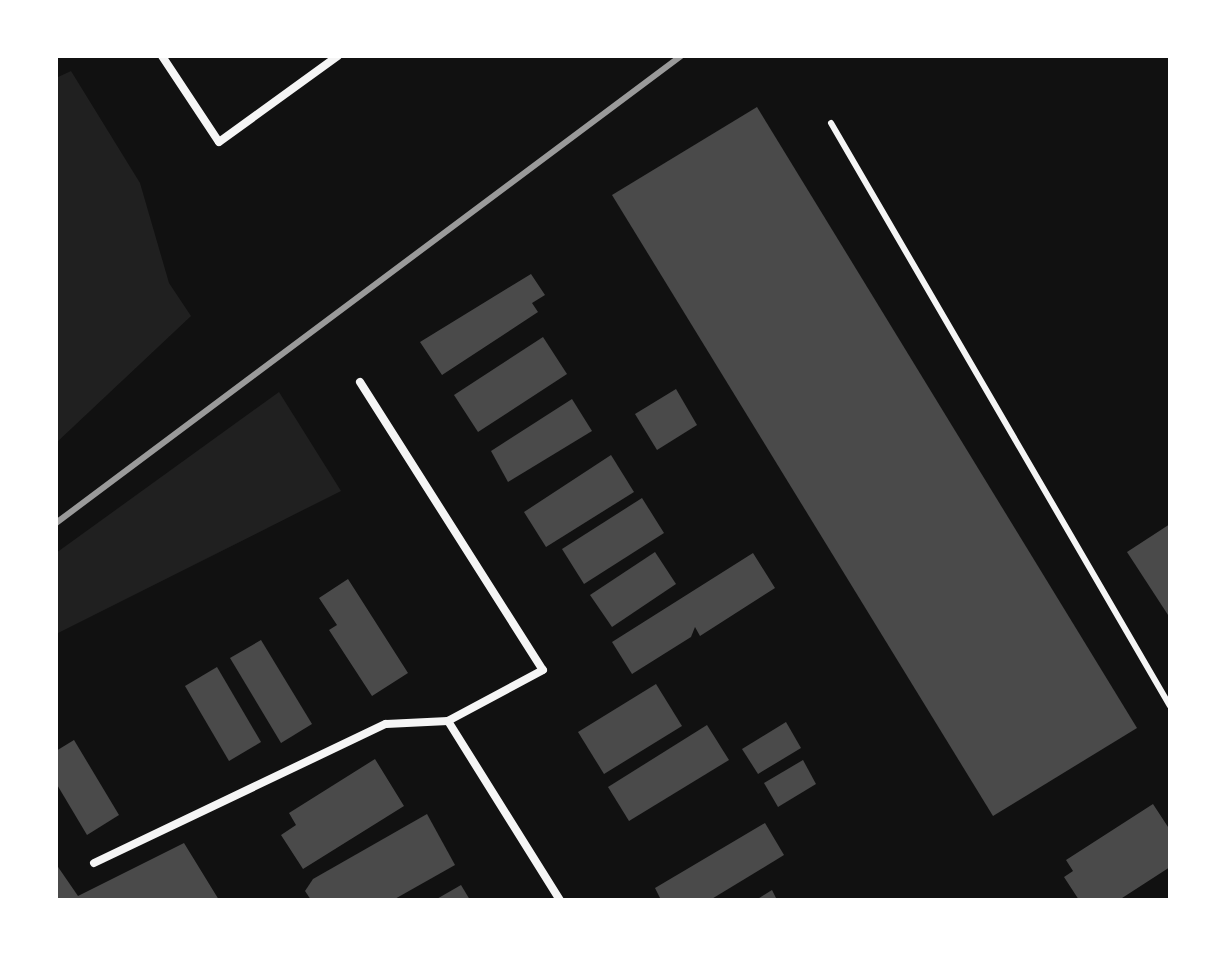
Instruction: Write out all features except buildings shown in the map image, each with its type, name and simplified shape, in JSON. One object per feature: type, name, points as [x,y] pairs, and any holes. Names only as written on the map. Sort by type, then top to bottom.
[{"type":"street","points":[[162,56],[219,142],[338,56]]},
{"type":"street","points":[[94,863],[386,724],[448,721],[543,670],[360,382]]},
{"type":"street","points":[[448,721],[560,900]]},
{"type":"lane","points":[[831,123],[1170,706]]},
{"type":"shaded area","points":[[71,71],[140,183],[169,283],[191,316],[56,443],[56,78]]},
{"type":"shaded area","points":[[279,392],[341,491],[56,634],[56,553]]},
{"type":"railway","points":[[56,523],[681,56]]}]
